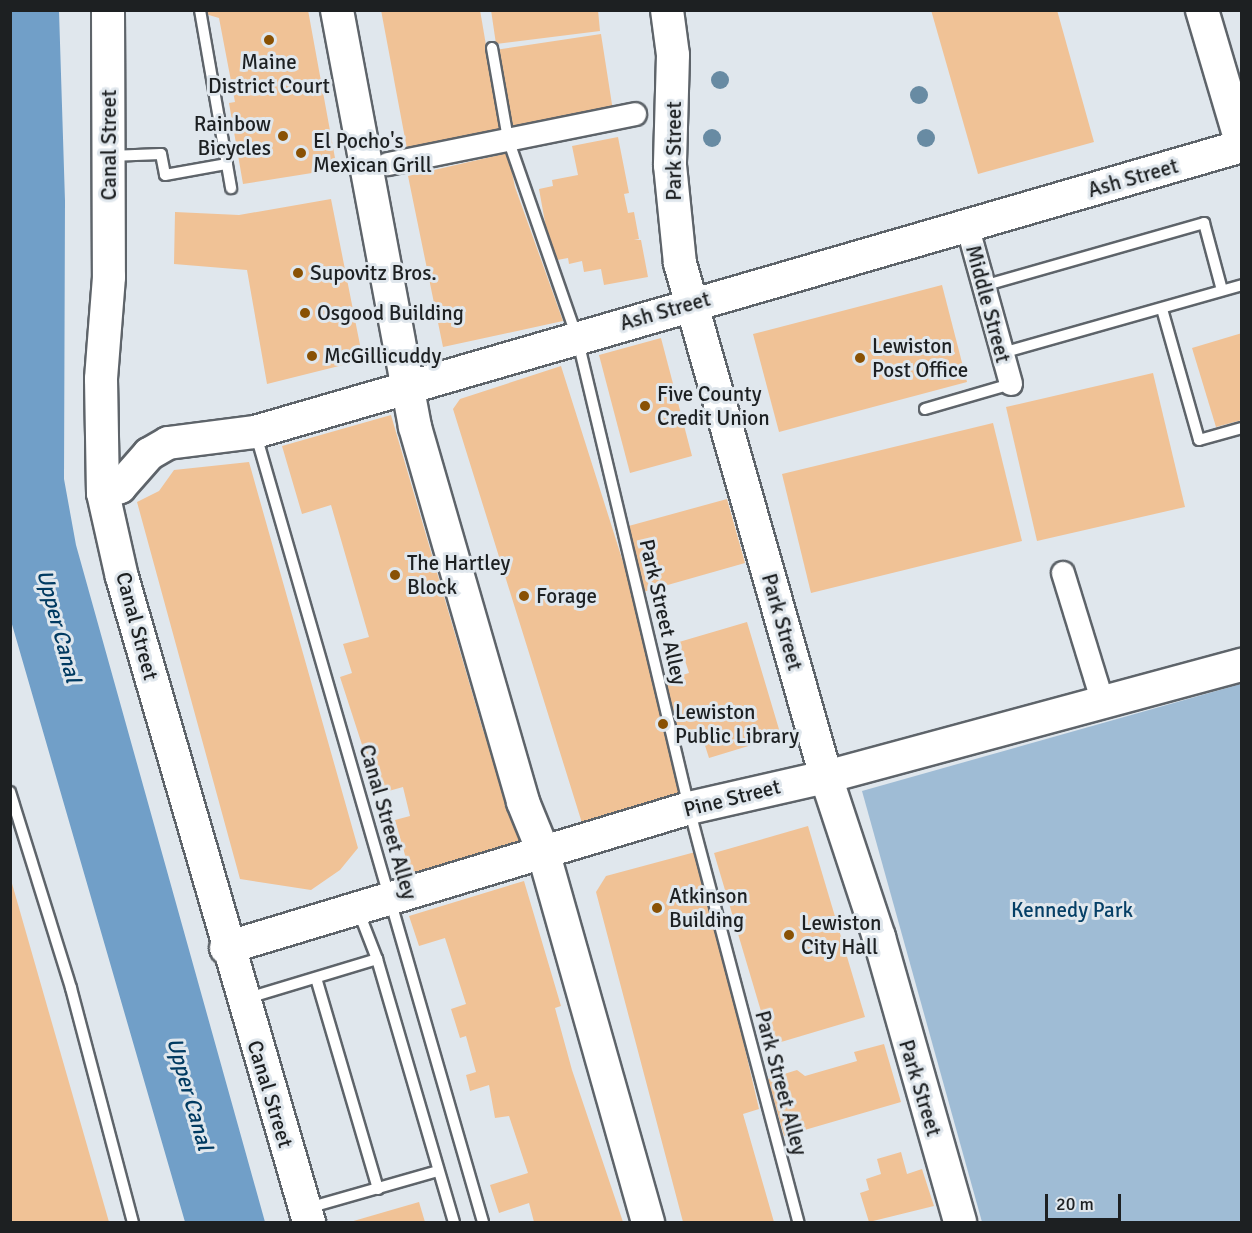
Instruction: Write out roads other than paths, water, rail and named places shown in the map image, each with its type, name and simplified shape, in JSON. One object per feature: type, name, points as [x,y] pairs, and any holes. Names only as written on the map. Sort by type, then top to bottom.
[{"type":"main road","name":"Canal Street","points":[[108,10],[109,278],[101,379],[104,494],[122,577],[226,948],[307,1216]]},
{"type":"main road","points":[[337,10],[405,387],[523,802],[543,851],[648,1222]]},
{"type":"main road","name":"Park Street","points":[[668,10],[673,54],[670,165],[680,263],[826,777],[879,937],[960,1222]]},
{"type":"main road","points":[[1202,10],[1242,145]]},
{"type":"main road","name":"Ash Street","points":[[104,494],[120,487],[148,454],[168,443],[255,432],[690,303],[1242,145]]},
{"type":"main road","name":"Pine Street","points":[[226,948],[358,910],[543,851],[689,808],[826,777],[1242,665]]},
{"type":"street","points":[[388,164],[635,114]]},
{"type":"street","name":"Middle Street","points":[[967,225],[1011,384]]},
{"type":"street","points":[[1063,573],[1103,703]]},
{"type":"lane","points":[[200,10],[231,188]]},
{"type":"lane","name":"Park Street Alley","points":[[492,48],[508,139],[577,337],[689,808],[798,1222]]},
{"type":"lane","points":[[110,156],[161,154],[165,175],[227,164]]},
{"type":"lane","points":[[983,286],[1204,223],[1222,290]]},
{"type":"lane","points":[[1002,353],[1242,285]]},
{"type":"lane","points":[[1162,309],[1199,440],[1242,428]]},
{"type":"lane","points":[[925,409],[1011,384]]},
{"type":"lane","name":"Canal Street Alley","points":[[255,432],[483,1222]]},
{"type":"lane","points":[[10,792],[71,988],[133,1222]]},
{"type":"lane","points":[[358,910],[377,959],[454,1222]]},
{"type":"lane","points":[[242,1000],[377,959]]},
{"type":"lane","points":[[316,978],[378,1189]]},
{"type":"lane","points":[[307,1216],[378,1189],[438,1171]]},
{"type":"water","name":"Upper Canal","points":[[10,11],[59,11],[65,201],[64,479],[76,545],[265,1222],[185,1222],[11,621]]},
{"type":"place","name":"Maine District Court","points":[[269,40]]},
{"type":"place","name":"Rainbow Bicycles","points":[[283,136]]},
{"type":"place","name":"El Pocho's Mexican Grill","points":[[301,153]]},
{"type":"place","name":"Supovitz Bros.","points":[[298,273]]},
{"type":"place","name":"Osgood Building","points":[[305,313]]},
{"type":"place","name":"McGillicuddy","points":[[312,356]]},
{"type":"place","name":"Lewiston Post Office","points":[[860,358]]},
{"type":"place","name":"Five County Credit Union","points":[[645,406]]},
{"type":"place","name":"The Hartley Block","points":[[395,575]]},
{"type":"place","name":"Forage","points":[[524,596]]},
{"type":"place","name":"Lewiston Public Library","points":[[663,724]]},
{"type":"place","name":"Atkinson Building","points":[[657,908]]},
{"type":"place","name":"Lewiston City Hall","points":[[789,935]]},
{"type":"park label","name":"Kennedy Park","points":[[1072,910]]}]
